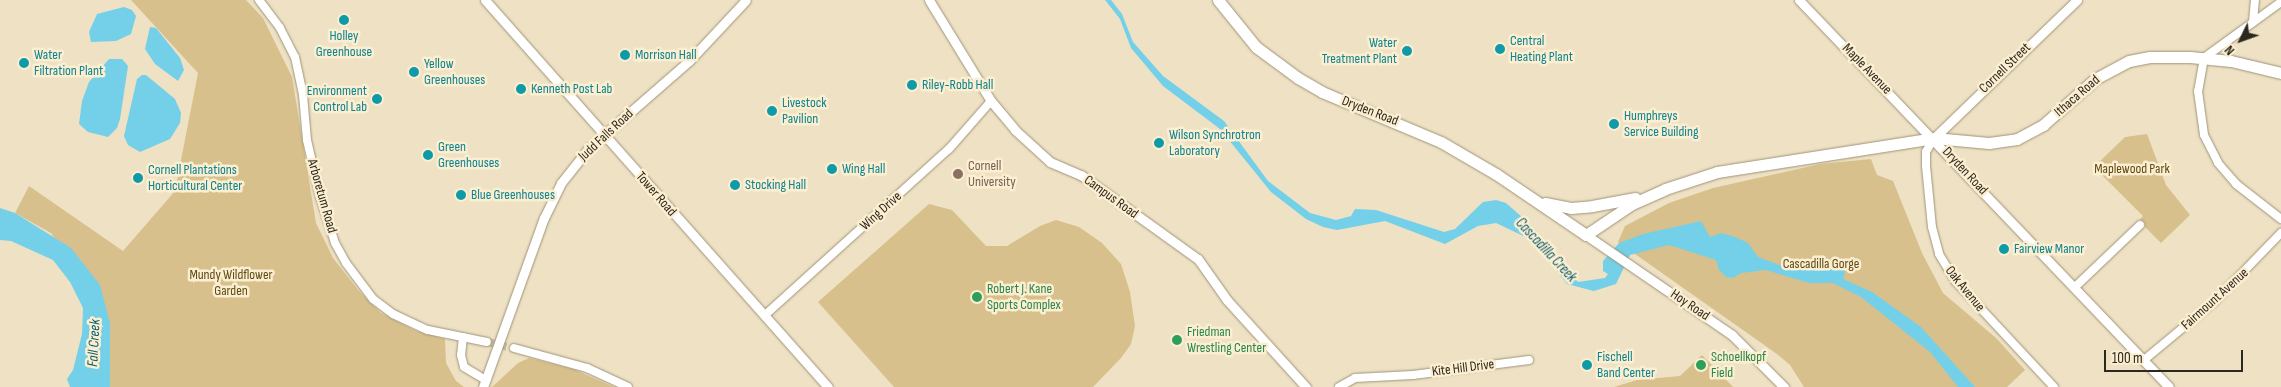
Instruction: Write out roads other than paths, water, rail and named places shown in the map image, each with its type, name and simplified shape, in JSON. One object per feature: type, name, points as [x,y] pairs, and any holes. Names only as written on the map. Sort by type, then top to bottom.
[{"type":"main road","name":"Dryden Road","points":[[1218,0],[1256,46],[1298,78],[1322,92],[1442,142],[1538,202],[1586,235],[1612,215],[1658,192]]},
{"type":"main road","name":"Ithaca Road","points":[[1934,138],[1989,143],[2017,138],[2043,125],[2095,79],[2118,66],[2150,57],[2204,58],[2281,73]]},
{"type":"main road","name":"Dryden Road","points":[[1538,202],[1571,208],[1592,206],[1658,192],[1717,172],[1934,138]]},
{"type":"street","name":"Arboretum Road","points":[[260,0],[280,28],[295,57],[303,95],[307,140],[320,197],[335,243],[346,263],[373,299],[393,314],[416,326],[487,342]]},
{"type":"street","name":"Tower Road","points":[[485,0],[828,387]]},
{"type":"street","name":"Judd Falls Road","points":[[485,383],[550,202],[574,165],[604,134],[690,60],[746,0]]},
{"type":"street","name":"Campus Road","points":[[929,0],[992,101],[1015,130],[1045,158],[1081,175],[1198,259],[1227,300],[1306,387]]},
{"type":"street","name":"Maple Avenue","points":[[1799,0],[1934,138]]},
{"type":"street","name":"Cornell Street","points":[[1934,138],[2077,0]]},
{"type":"street","points":[[2253,22],[2255,0]]},
{"type":"street","points":[[2281,2],[2204,58],[2198,108],[2208,146],[2236,184],[2281,219]]},
{"type":"street","name":"Wing Drive","points":[[765,315],[949,149],[992,101]]},
{"type":"street","name":"Dryden Road","points":[[1934,138],[2144,360],[2164,385]]},
{"type":"street","name":"Oak Avenue","points":[[1934,138],[1926,152],[1926,166],[1932,227],[1939,254],[1956,282],[2054,387]]},
{"type":"street","points":[[2075,287],[2140,225]]},
{"type":"street","name":"Fairmount Avenue","points":[[2144,360],[2215,301],[2281,233]]},
{"type":"street","name":"Hoy Road","points":[[1586,235],[1732,335],[1784,387]]},
{"type":"street","points":[[463,337],[461,355],[464,367],[485,383]]},
{"type":"street","points":[[514,348],[587,368],[628,387]]},
{"type":"street","name":"Kite Hill Drive","points":[[1339,387],[1355,378],[1413,375],[1529,360]]},
{"type":"water","name":"Cascadilla Creek","points":[[1105,0],[1111,0],[1122,14],[1133,42],[1163,76],[1224,121],[1268,181],[1310,213],[1336,220],[1351,216],[1355,209],[1376,210],[1444,232],[1455,229],[1483,202],[1496,200],[1506,203],[1530,224],[1578,282],[1605,278],[1608,274],[1603,271],[1603,261],[1619,243],[1643,234],[1701,221],[1710,237],[1722,233],[1735,237],[1748,243],[1758,257],[1782,266],[1814,270],[1829,262],[1846,268],[1843,279],[1872,292],[1921,327],[1975,387],[1958,387],[1930,352],[1861,297],[1833,283],[1809,283],[1766,270],[1741,273],[1733,278],[1726,277],[1719,270],[1716,260],[1669,245],[1630,255],[1616,284],[1594,291],[1567,284],[1534,241],[1496,223],[1478,226],[1445,244],[1385,221],[1337,230],[1323,227],[1306,219],[1271,192],[1220,129],[1163,86],[1131,48],[1120,19]]},
{"type":"water","points":[[124,7],[132,10],[136,16],[131,34],[116,41],[91,42],[89,32],[97,14]]},
{"type":"water","points":[[150,27],[156,28],[180,58],[184,70],[178,81],[155,64],[145,49]]},
{"type":"water","points":[[109,59],[122,59],[128,66],[120,119],[117,128],[108,137],[88,132],[79,124],[82,101],[89,82]]},
{"type":"water","points":[[142,75],[146,75],[175,99],[181,113],[180,123],[170,139],[140,152],[128,145],[124,136],[137,79]]},
{"type":"water","name":"Fall Creek","points":[[0,208],[15,213],[71,248],[100,285],[110,323],[110,387],[70,387],[67,379],[73,370],[82,334],[83,308],[70,282],[53,260],[11,241],[0,240]]},
{"type":"tunnel","points":[[487,342],[514,348]]},
{"type":"place","name":"Holley Greenhouse","points":[[344,20]]},
{"type":"place","name":"Central Heating Plant","points":[[1500,49]]},
{"type":"place","name":"Water Treatment Plant","points":[[1407,51]]},
{"type":"place","name":"Morrison Hall","points":[[625,55]]},
{"type":"place","name":"Water Filtration Plant","points":[[24,63]]},
{"type":"place","name":"Yellow Greenhouses","points":[[414,72]]},
{"type":"place","name":"Riley-Robb Hall","points":[[912,85]]},
{"type":"place","name":"Kenneth Post Lab","points":[[521,89]]},
{"type":"place","name":"Environment Control Lab","points":[[377,99]]},
{"type":"place","name":"Livestock Pavilion","points":[[772,111]]},
{"type":"place","name":"Humphreys Service Building","points":[[1614,124]]},
{"type":"place","name":"Wilson Synchrotron Laboratory","points":[[1159,143]]},
{"type":"place","name":"Green Greenhouses","points":[[428,155]]},
{"type":"place","name":"Wing Hall","points":[[832,169]]},
{"type":"place","name":"Cornell University","points":[[958,174]]},
{"type":"place","name":"Cornell Plantations Horticultural Center","points":[[138,178]]},
{"type":"place","name":"Stocking Hall","points":[[735,185]]},
{"type":"place","name":"Blue Greenhouses","points":[[461,195]]},
{"type":"place","name":"Fairview Manor","points":[[2004,249]]},
{"type":"place","name":"Robert J. Kane Sports Complex","points":[[977,297]]},
{"type":"place","name":"Friedman Wrestling Center","points":[[1177,340]]},
{"type":"place","name":"Fischell Band Center","points":[[1587,365]]},
{"type":"place","name":"Schoellkopf Field","points":[[1701,365]]},
{"type":"park label","name":"Maplewood Park","points":[[2132,169]]},
{"type":"park label","name":"Cascadilla Gorge","points":[[1821,264]]},
{"type":"park label","name":"Mundy Wildflower Garden","points":[[231,284]]}]
